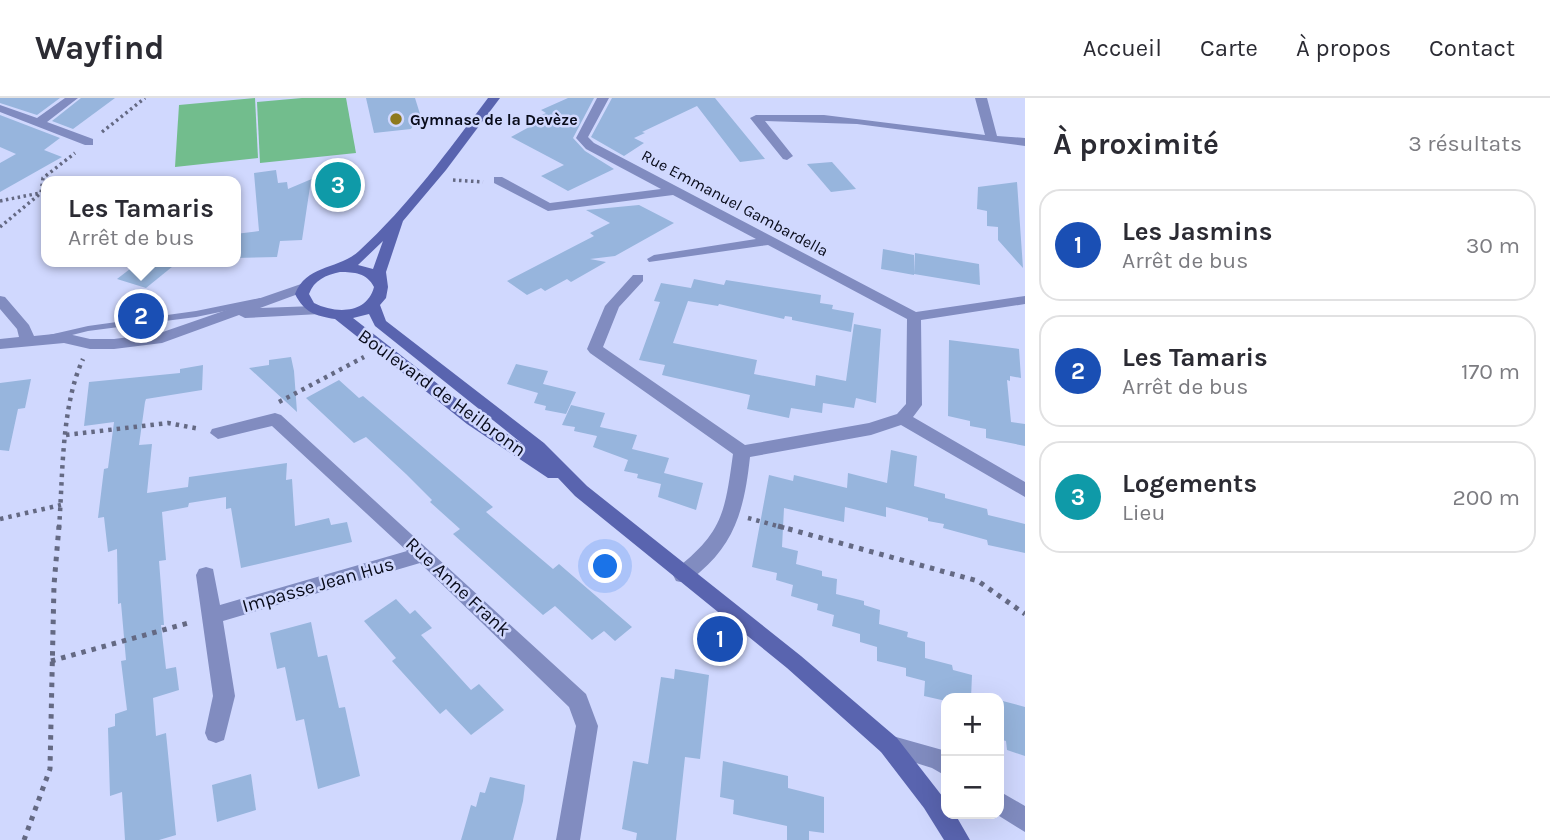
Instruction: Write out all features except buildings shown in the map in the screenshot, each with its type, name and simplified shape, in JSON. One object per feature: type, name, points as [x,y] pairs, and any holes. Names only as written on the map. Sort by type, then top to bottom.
[{"type":"street","points":[[38,123],[72,98]]},
{"type":"street","points":[[0,344],[47,338],[64,338],[90,344],[114,344],[162,338],[304,287],[318,275],[365,256],[435,177],[494,98]]},
{"type":"street","name":"Rue Emmanuel Gambardella","points":[[603,98],[582,138],[590,146],[914,317]]},
{"type":"street","points":[[981,98],[992,138]]},
{"type":"street","points":[[0,108],[89,142]]},
{"type":"street","points":[[787,156],[756,118],[782,116],[848,119],[1025,142]]},
{"type":"street","points":[[498,180],[548,207],[672,191]]},
{"type":"street","points":[[234,313],[315,311],[340,315],[358,312],[372,304],[381,293],[379,272],[398,219]]},
{"type":"street","points":[[654,259],[769,241]]},
{"type":"street","points":[[340,268],[363,271],[379,281]]},
{"type":"street","points":[[638,278],[612,306],[595,349],[742,452],[871,429],[903,418],[914,405],[914,317],[1025,300]]},
{"type":"street","points":[[304,287],[303,300],[315,311]]},
{"type":"street","points":[[0,300],[24,328],[28,340]]},
{"type":"street","name":"Boulevard de Heilbronn","points":[[372,304],[380,323],[538,447],[581,491],[794,662],[889,745],[932,800],[958,840]]},
{"type":"street","name":"Boulevard de Heilbronn","points":[[340,315],[472,420],[581,491]]},
{"type":"street","points":[[903,418],[1025,490]]},
{"type":"street","points":[[218,433],[275,419]]},
{"type":"street","name":"Rue Anne Frank","points":[[275,419],[424,554],[578,701],[587,726],[568,840]]},
{"type":"street","points":[[683,575],[726,533],[733,514],[742,452]]},
{"type":"street","name":"Impasse Jean Hus","points":[[213,616],[424,554]]},
{"type":"street","points":[[206,575],[224,696],[216,733]]},
{"type":"street","points":[[889,745],[941,761]]},
{"type":"street","points":[[1004,805],[1025,820]]},
{"type":"lane","points":[[47,338],[97,327],[199,313],[266,300]]},
{"type":"path","points":[[46,176],[145,98]]},
{"type":"path","points":[[435,177],[475,183],[498,180]]},
{"type":"path","points":[[0,201],[41,193]]},
{"type":"path","points":[[0,227],[41,193]]},
{"type":"path","points":[[24,840],[50,769],[54,585],[66,435],[76,374],[90,344]]},
{"type":"path","points":[[275,419],[278,403],[380,348]]},
{"type":"path","points":[[66,435],[168,423],[218,433]]},
{"type":"path","points":[[0,519],[61,505]]},
{"type":"path","points":[[733,514],[978,581],[1025,614]]},
{"type":"path","points":[[51,661],[213,616]]},
{"type":"green space","points":[[255,98],[258,158],[175,167],[179,105]]},
{"type":"green space","points":[[346,98],[356,153],[260,163],[257,102]]},
{"type":"place","name":"Gymnase de la Devèze","points":[[396,119]]},
{"type":"place","name":"Logements","points":[[338,185]]},
{"type":"place","name":"Les Tamaris","points":[[141,316]]},
{"type":"place","name":"Les Jasmins","points":[[720,639]]}]
